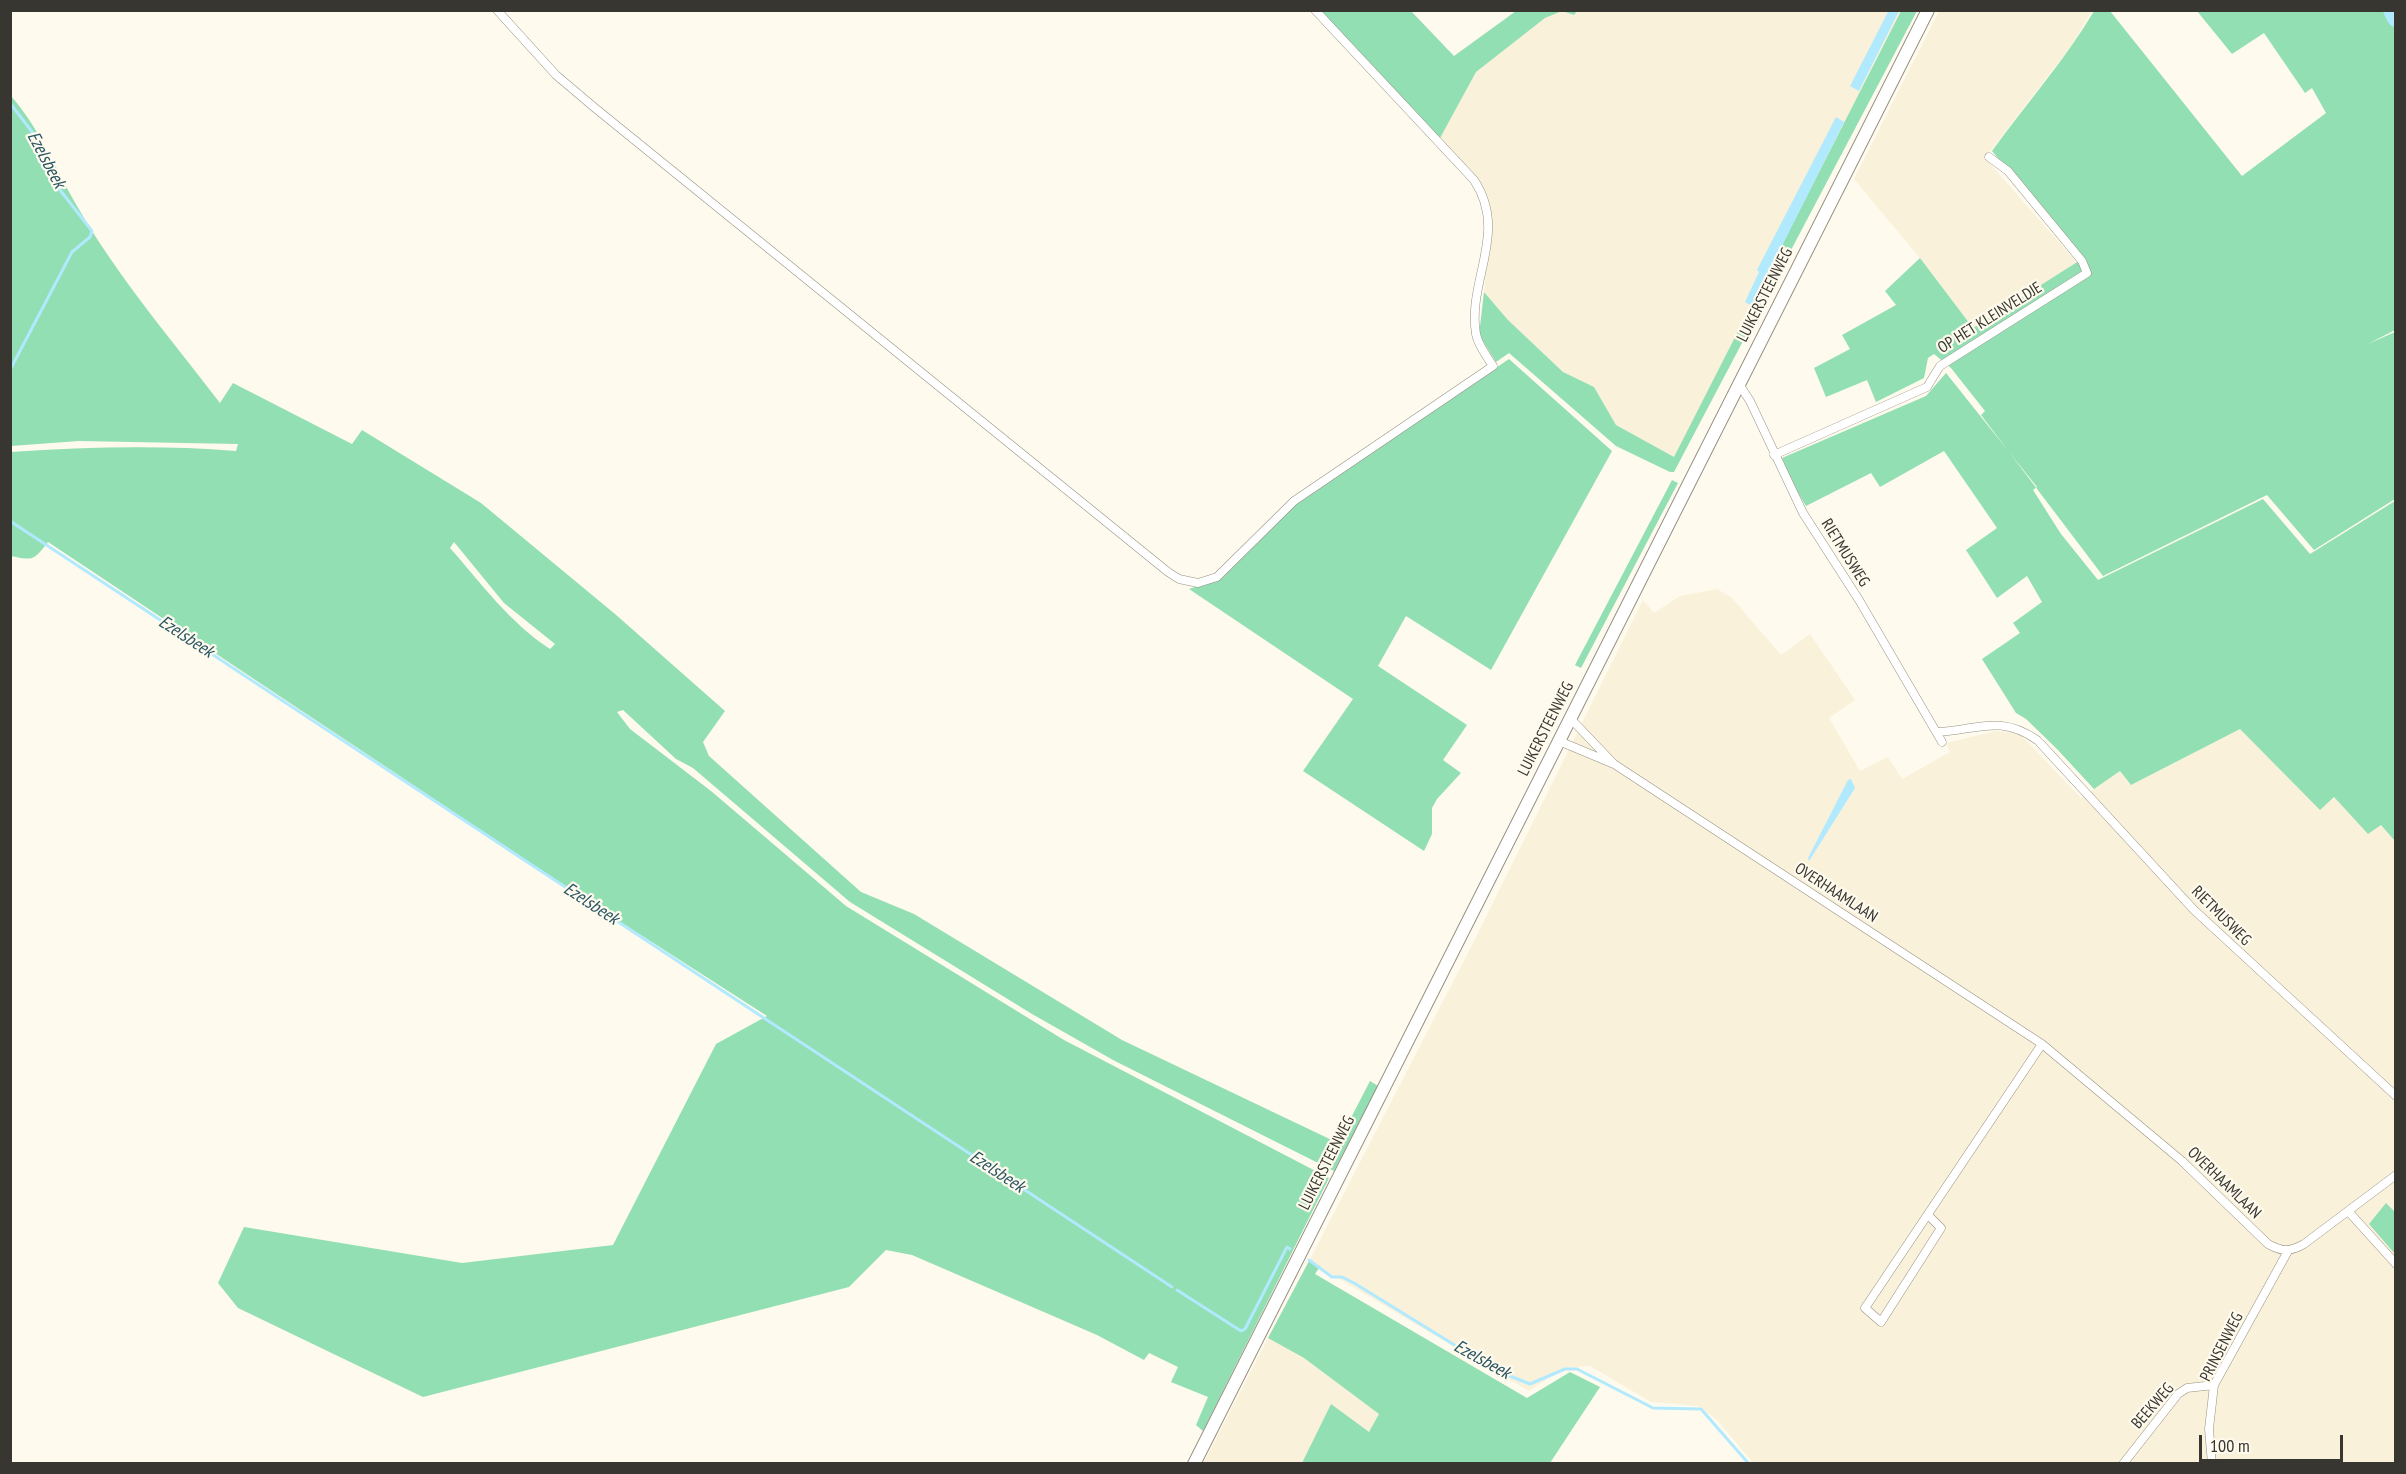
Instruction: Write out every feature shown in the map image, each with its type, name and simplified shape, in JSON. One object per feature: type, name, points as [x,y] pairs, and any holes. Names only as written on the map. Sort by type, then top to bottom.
[{"type":"main road","name":"LUIKERSTEENWEG","points":[[1194,1464],[1928,10]]},
{"type":"street","points":[[497,10],[556,75],[595,108],[1168,572],[1179,579],[1198,583],[1217,577],[1276,518],[1307,492],[1493,366],[1476,336],[1476,318],[1489,221],[1485,198],[1474,180],[1315,10]]},
{"type":"street","name":"OP HET KLEINVELDJE","points":[[1774,455],[1927,387],[1940,366],[2087,273],[2082,261],[2008,171],[1989,157]]},
{"type":"street","name":"RIETMUSWEG","points":[[1739,384],[1750,401],[1803,513],[1859,600],[1942,742]]},
{"type":"street","name":"OVERHAAMLAAN","points":[[1570,718],[1614,764]]},
{"type":"street","name":"RIETMUSWEG","points":[[1936,732],[1989,724],[2005,724],[2021,729],[2038,742],[2194,910],[2396,1096]]},
{"type":"street","name":"OVERHAAMLAAN","points":[[1558,741],[1614,764],[2042,1044],[2182,1161],[2268,1244],[2279,1251],[2288,1251]]},
{"type":"street","points":[[1928,1215],[1941,1228],[1881,1322],[1865,1308],[2042,1044]]},
{"type":"street","points":[[2288,1251],[2304,1244],[2396,1175]]},
{"type":"street","points":[[2348,1211],[2396,1264]]},
{"type":"street","name":"PRINSENWEG","points":[[2212,1464],[2209,1429],[2214,1385],[2288,1251]]},
{"type":"street","name":"BEEKWEG","points":[[2123,1464],[2178,1394],[2187,1388],[2214,1385]]},
{"type":"shaded area","points":[[1577,10],[1901,11],[1674,458],[1616,425],[1594,387],[1564,373],[1508,320],[1484,292],[1491,224],[1488,198],[1477,181],[1439,140],[1476,72],[1545,18],[1562,11],[1574,15]]},
{"type":"shaded area","points":[[1939,11],[2092,11],[2071,46],[1985,158],[2078,264],[1974,329],[1920,258],[1854,179]]},
{"type":"shaded area","points":[[1717,589],[1732,598],[1781,655],[1810,634],[1855,700],[1829,718],[1860,771],[1888,757],[1902,779],[1950,752],[1946,743],[1996,731],[2019,733],[2081,798],[2120,771],[2131,785],[2240,729],[2320,809],[2334,797],[2368,834],[2381,825],[2395,841],[2395,1463],[1753,1463],[1717,1420],[1698,1406],[1651,1402],[1590,1366],[1564,1368],[1529,1391],[1309,1261],[1471,947],[1643,600],[1654,613],[1680,596]]},
{"type":"shaded area","points":[[1268,1338],[1304,1358],[1379,1414],[1369,1433],[1331,1404],[1302,1463],[1203,1464]]},
{"type":"green space","points":[[1318,11],[1411,11],[1454,56],[1516,11],[1562,11],[1545,18],[1476,72],[1439,140]]},
{"type":"green space","points":[[1562,11],[1577,11],[1574,15]]},
{"type":"green space","points":[[1901,11],[1917,11],[1674,472],[1616,446],[1509,353],[1496,362],[1479,335],[1484,292],[1508,320],[1563,372],[1594,387],[1616,425],[1674,457]]},
{"type":"green space","points":[[2094,11],[2110,11],[2242,176],[2326,113],[2312,88],[2305,93],[2264,33],[2232,54],[2197,11],[2386,11],[2396,30],[2395,330],[2368,344],[2395,332],[2395,499],[2314,550],[2267,495],[2103,576],[1981,415],[1985,411],[1951,368],[1934,354],[1928,358],[1924,378],[1876,402],[1867,380],[1826,397],[1814,368],[1850,349],[1842,335],[1896,305],[1885,291],[1920,258],[1973,328],[2082,259],[1992,151],[2058,64]]},
{"type":"green space","points":[[11,96],[39,135],[77,206],[109,257],[220,403],[233,383],[352,444],[362,430],[481,503],[615,614],[725,711],[703,742],[709,756],[861,892],[914,914],[1122,1040],[1338,1143],[1370,1081],[1378,1086],[1334,1171],[1113,1060],[1032,1014],[850,902],[693,768],[676,759],[623,710],[617,712],[630,729],[711,791],[846,906],[1064,1040],[1329,1178],[1203,1431],[1196,1425],[1208,1397],[1171,1382],[1178,1367],[1149,1353],[1144,1360],[1097,1335],[912,1255],[886,1250],[849,1287],[423,1397],[238,1308],[218,1283],[244,1227],[462,1263],[613,1245],[716,1044],[767,1016],[577,894],[48,542],[33,558],[11,556],[11,452],[124,447],[236,451],[238,444],[79,441],[11,446]],"holes":[[[454,542],[504,603],[555,644],[550,649],[509,615],[450,548]]]},
{"type":"green space","points":[[1509,359],[1612,451],[1491,670],[1406,616],[1378,666],[1467,725],[1443,760],[1461,773],[1437,799],[1432,808],[1432,834],[1424,851],[1303,771],[1353,699],[1189,589],[1220,579],[1297,502]]},
{"type":"green space","points":[[1946,373],[2037,487],[2033,490],[2061,534],[2098,580],[2263,499],[2310,554],[2395,501],[2395,841],[2381,825],[2368,834],[2334,797],[2320,810],[2240,729],[2131,785],[2120,771],[2094,789],[2057,749],[2026,719],[2016,713],[1982,659],[2020,633],[2013,623],[2042,602],[2027,576],[1997,598],[1966,550],[1997,528],[1944,451],[1880,487],[1871,473],[1806,506],[1791,481],[1782,458],[1926,396]]},
{"type":"green space","points":[[1672,480],[1678,483],[1581,668],[1575,665]]},
{"type":"green space","points":[[2386,1203],[2395,1212],[2395,1254],[2369,1224]]},
{"type":"green space","points":[[1309,1261],[1319,1268],[1315,1274],[1527,1398],[1570,1372],[1600,1387],[1550,1463],[1302,1463],[1331,1404],[1369,1432],[1379,1414],[1304,1358],[1268,1338]]},
{"type":"water","points":[[1889,10],[1899,11],[1859,91],[1850,86]]},
{"type":"water","points":[[1836,117],[1844,122],[1752,306],[1745,302],[1759,272],[1757,270]]},
{"type":"water","points":[[1851,779],[1855,788],[1809,861],[1808,858],[1848,780]]},
{"type":"waterway","points":[[2392,10],[2396,18]]},
{"type":"waterway","name":"Ezelsbeek","points":[[10,103],[42,145],[60,190],[92,231],[90,237],[72,252],[10,370]]},
{"type":"waterway","name":"Ezelsbeek","points":[[10,521],[1172,1287]]},
{"type":"waterway","name":"Ezelsbeek","points":[[1177,1290],[1241,1331],[1245,1329],[1287,1247],[1290,1249]]},
{"type":"waterway","name":"Ezelsbeek","points":[[1309,1260],[1332,1277],[1342,1277],[1354,1283],[1495,1370],[1530,1384],[1565,1369],[1577,1369],[1653,1408],[1701,1409],[1749,1464]]}]
